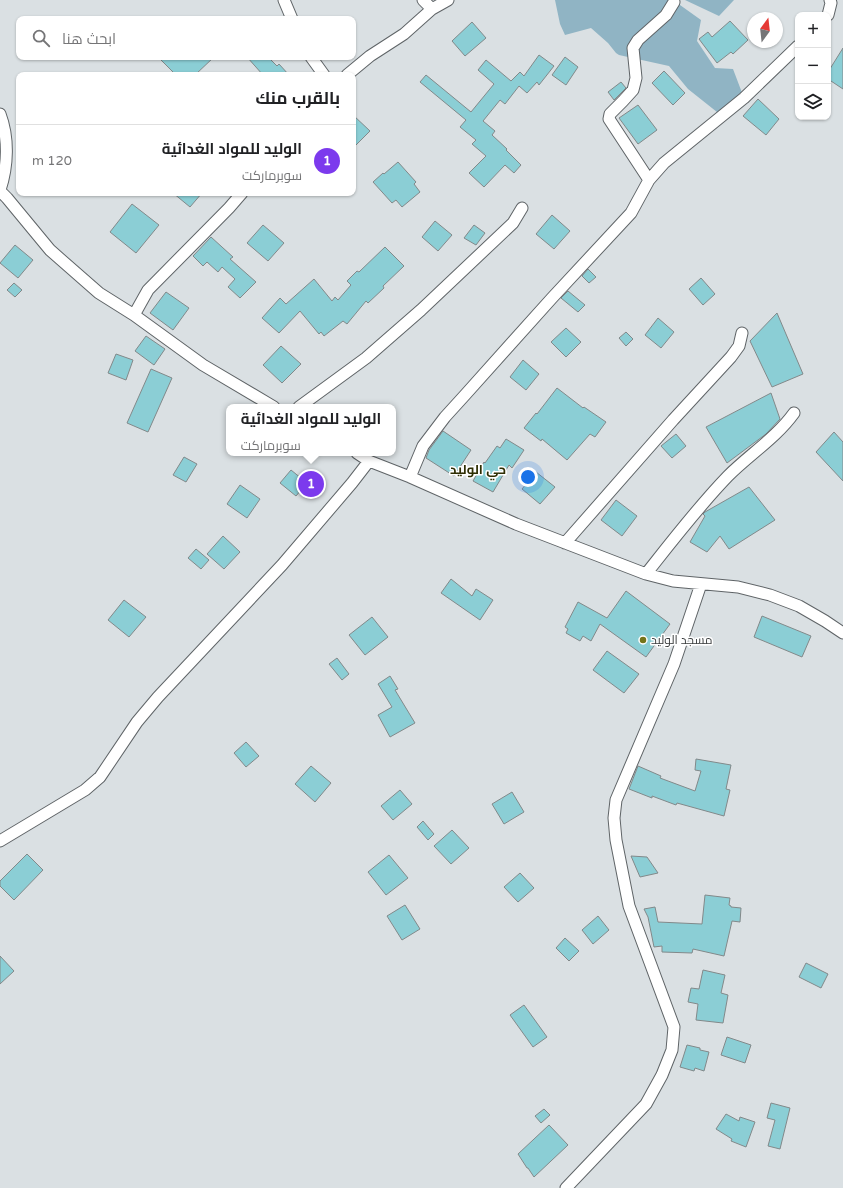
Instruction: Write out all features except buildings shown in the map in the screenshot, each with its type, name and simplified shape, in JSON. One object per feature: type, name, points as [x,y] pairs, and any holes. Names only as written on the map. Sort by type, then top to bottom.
[{"type":"street","points":[[284,0],[291,16]]},
{"type":"street","points":[[423,0],[432,9]]},
{"type":"street","points":[[351,72],[370,56],[404,34],[432,9],[448,0]]},
{"type":"street","points":[[829,12],[831,3],[830,0]]},
{"type":"street","points":[[649,180],[624,143],[609,117],[610,114],[633,90],[636,78],[633,48],[638,40],[666,15],[674,2]]},
{"type":"street","points":[[410,476],[423,446],[445,417],[631,213],[649,180],[664,163],[744,98],[796,48]]},
{"type":"street","points":[[313,60],[322,72]]},
{"type":"street","points":[[0,114],[6,137],[6,163],[0,190],[50,250],[99,293],[134,315],[203,364],[269,404]]},
{"type":"street","points":[[134,315],[148,290],[239,196]]},
{"type":"street","points":[[303,404],[366,358],[421,310],[513,223],[522,208]]},
{"type":"street","points":[[565,543],[731,357],[739,346],[742,333]]},
{"type":"street","points":[[646,574],[709,496],[730,474],[775,435],[794,413]]},
{"type":"street","points":[[362,456],[410,476],[516,524],[646,574],[673,581],[738,587],[770,595],[799,606],[843,633]]},
{"type":"street","points":[[0,842],[85,790],[100,777],[137,722],[158,697],[282,565],[352,483],[369,460]]},
{"type":"street","points":[[566,1188],[646,1104],[662,1075],[672,1050],[674,1027],[629,906],[616,840],[614,818],[616,800],[674,664],[701,584]]},
{"type":"shaded area","points":[[555,0],[673,0],[701,20],[697,41],[715,68],[733,69],[744,98],[722,116],[688,89],[669,66],[619,55],[591,28],[565,35],[560,24]]},
{"type":"shaded area","points":[[685,0],[734,0],[719,16]]},
{"type":"place","name":"الوليد للمواد الغدائية","points":[[311,484]]},
{"type":"place","name":"مسجد الوليد","points":[[643,640]]},
{"type":"district","name":"حي الوليد","points":[[478,470]]}]
